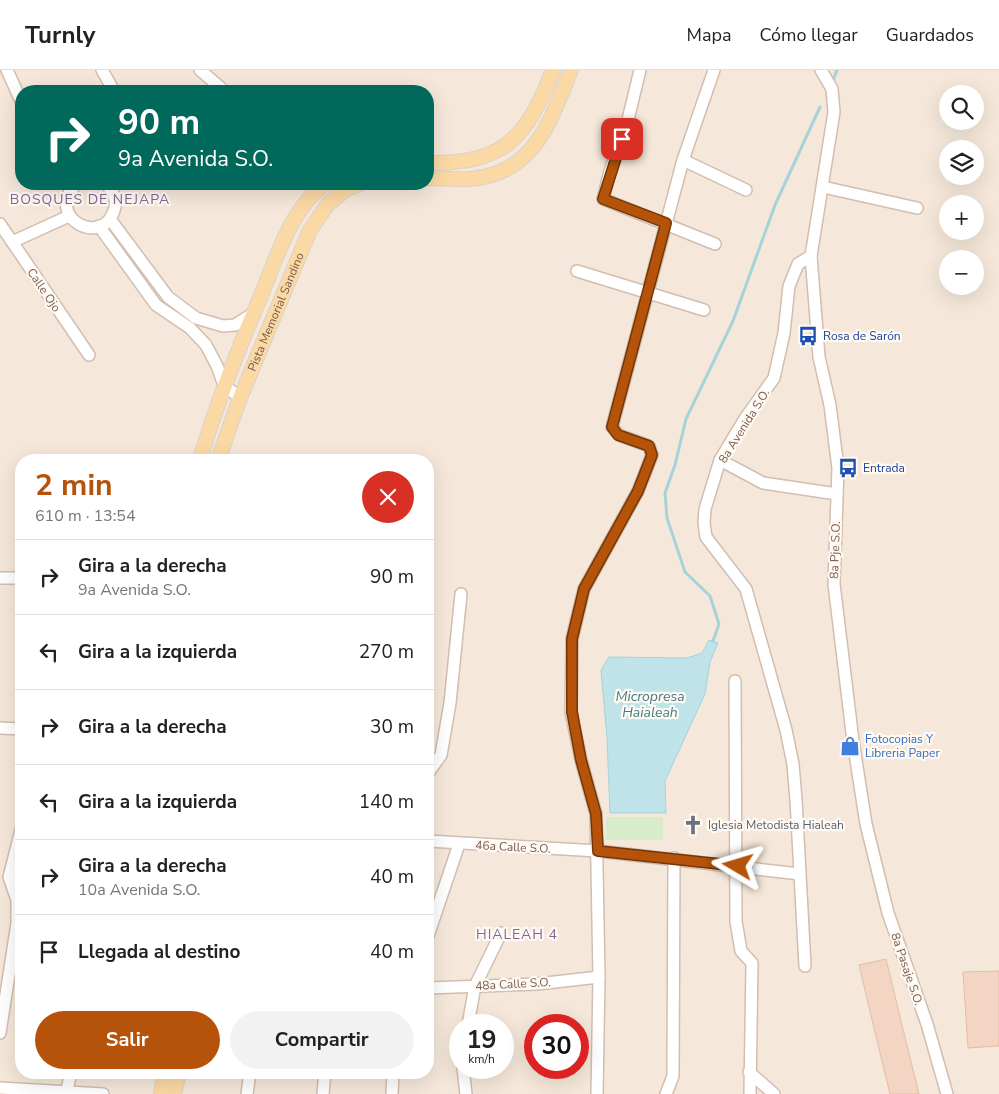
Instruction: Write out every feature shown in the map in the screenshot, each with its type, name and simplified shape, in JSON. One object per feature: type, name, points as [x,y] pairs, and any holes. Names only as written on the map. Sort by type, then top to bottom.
[{"type":"main road","points":[[434,163],[464,162],[495,153],[511,142],[525,128],[554,70]]},
{"type":"main road","points":[[434,178],[470,179],[485,176],[508,168],[521,159],[534,148],[544,133],[571,70]]},
{"type":"main road","name":"Pista Memorial Sandino","points":[[202,454],[224,386],[284,239],[299,213],[317,190]]},
{"type":"main road","name":"Pista Memorial Sandino","points":[[220,454],[240,398],[310,230],[328,204],[345,190]]},
{"type":"main road","points":[[161,1094],[164,1079]]},
{"type":"main road","points":[[174,1094],[177,1079]]},
{"type":"street","points":[[7,70],[15,88]]},
{"type":"street","points":[[102,70],[111,85]]},
{"type":"street","points":[[200,70],[218,85]]},
{"type":"street","points":[[640,70],[627,124],[610,171],[603,199],[715,244]]},
{"type":"street","points":[[597,1094],[599,977],[596,814],[581,760],[572,712],[572,639],[584,589],[638,491],[652,455],[649,446],[618,435],[612,427],[649,294],[683,160],[714,70]]},
{"type":"street","points":[[811,256],[834,112],[832,89],[821,70]]},
{"type":"street","points":[[683,160],[746,190]]},
{"type":"street","points":[[823,187],[917,208]]},
{"type":"street","points":[[69,190],[65,204],[69,216],[78,225],[91,228],[100,226],[110,219],[116,203],[110,190]]},
{"type":"street","points":[[12,242],[69,216]]},
{"type":"street","points":[[110,219],[168,297],[193,323],[217,366],[224,386],[240,398]]},
{"type":"street","name":"Calle Ojo","points":[[0,224],[89,355]]},
{"type":"street","points":[[100,226],[156,305],[193,323],[223,326],[235,325],[254,312]]},
{"type":"street","name":"8a Avenida S.O.","points":[[805,966],[793,764],[751,604],[746,590],[706,537],[705,510],[720,460],[744,420],[774,378],[784,333],[789,286],[798,264],[811,256]]},
{"type":"street","name":"8a Pje S.O.","points":[[811,256],[819,357],[830,405],[838,468],[834,584],[853,741],[871,844]]},
{"type":"street","points":[[577,271],[704,310]]},
{"type":"street","points":[[720,460],[763,483],[837,494]]},
{"type":"street","points":[[0,578],[15,578]]},
{"type":"street","points":[[434,765],[441,755],[450,703],[461,594]]},
{"type":"street","points":[[735,681],[738,866],[736,921],[741,951],[752,963],[750,1094]]},
{"type":"street","points":[[0,728],[15,729]]},
{"type":"street","name":"46a Calle S.O.","points":[[434,842],[598,851],[674,858],[800,874]]},
{"type":"street","points":[[434,919],[460,844]]},
{"type":"street","name":"8a Pasaje S.O.","points":[[871,844],[888,912],[927,1024],[947,1094]]},
{"type":"street","points":[[15,854],[9,877],[15,894]]},
{"type":"street","points":[[666,1094],[673,1076],[674,858]]},
{"type":"street","points":[[470,1014],[475,986],[501,933]]},
{"type":"street","points":[[0,1033],[15,936]]},
{"type":"street","name":"48a Calle S.O.","points":[[434,988],[537,984],[599,977]]},
{"type":"street","points":[[749,1072],[774,1094]]},
{"type":"street","points":[[66,1093],[69,1079]]},
{"type":"street","points":[[247,1094],[249,1079]]},
{"type":"street","points":[[323,1094],[325,1079]]},
{"type":"street","points":[[392,1094],[393,1079]]},
{"type":"street","points":[[464,1079],[466,1094]]},
{"type":"street","points":[[0,1088],[103,1094]]},
{"type":"shaded area","points":[[0,70],[999,70],[999,1094],[0,1094]]},
{"type":"green space","points":[[606,817],[663,817],[663,840],[606,840]]},
{"type":"water","name":"Micropresa Haialeah","points":[[709,640],[718,643],[710,662],[705,694],[665,781],[666,813],[610,813],[607,738],[601,670],[609,657],[687,658],[702,653]]},
{"type":"building","points":[[886,959],[919,1094],[890,1094],[859,965]]},
{"type":"building","points":[[999,971],[999,1046],[968,1048],[963,972]]},
{"type":"waterway","points":[[832,83],[837,70]]},
{"type":"waterway","points":[[713,641],[719,624],[710,596],[685,572],[667,518],[665,493],[675,465],[686,419],[733,321],[775,205],[820,107]]},
{"type":"place","name":"Rosa de Sarón","points":[[808,336]]},
{"type":"place","name":"Entrada","points":[[848,468]]},
{"type":"place","name":"Fotocopias Y Libreria Paper","points":[[850,746]]},
{"type":"place","name":"Iglesia Metodista Hialeah","points":[[693,825]]},
{"type":"district","name":"BOSQUES DE NEJAPA","points":[[90,199]]},
{"type":"district","name":"HIALEAH 4","points":[[517,934]]},
{"type":"route","points":[[622,139],[610,171],[603,199],[666,223],[649,294],[612,427],[618,435],[649,446],[652,455],[638,491],[584,589],[572,639],[572,712],[581,760],[596,814],[598,851],[738,866]]}]
